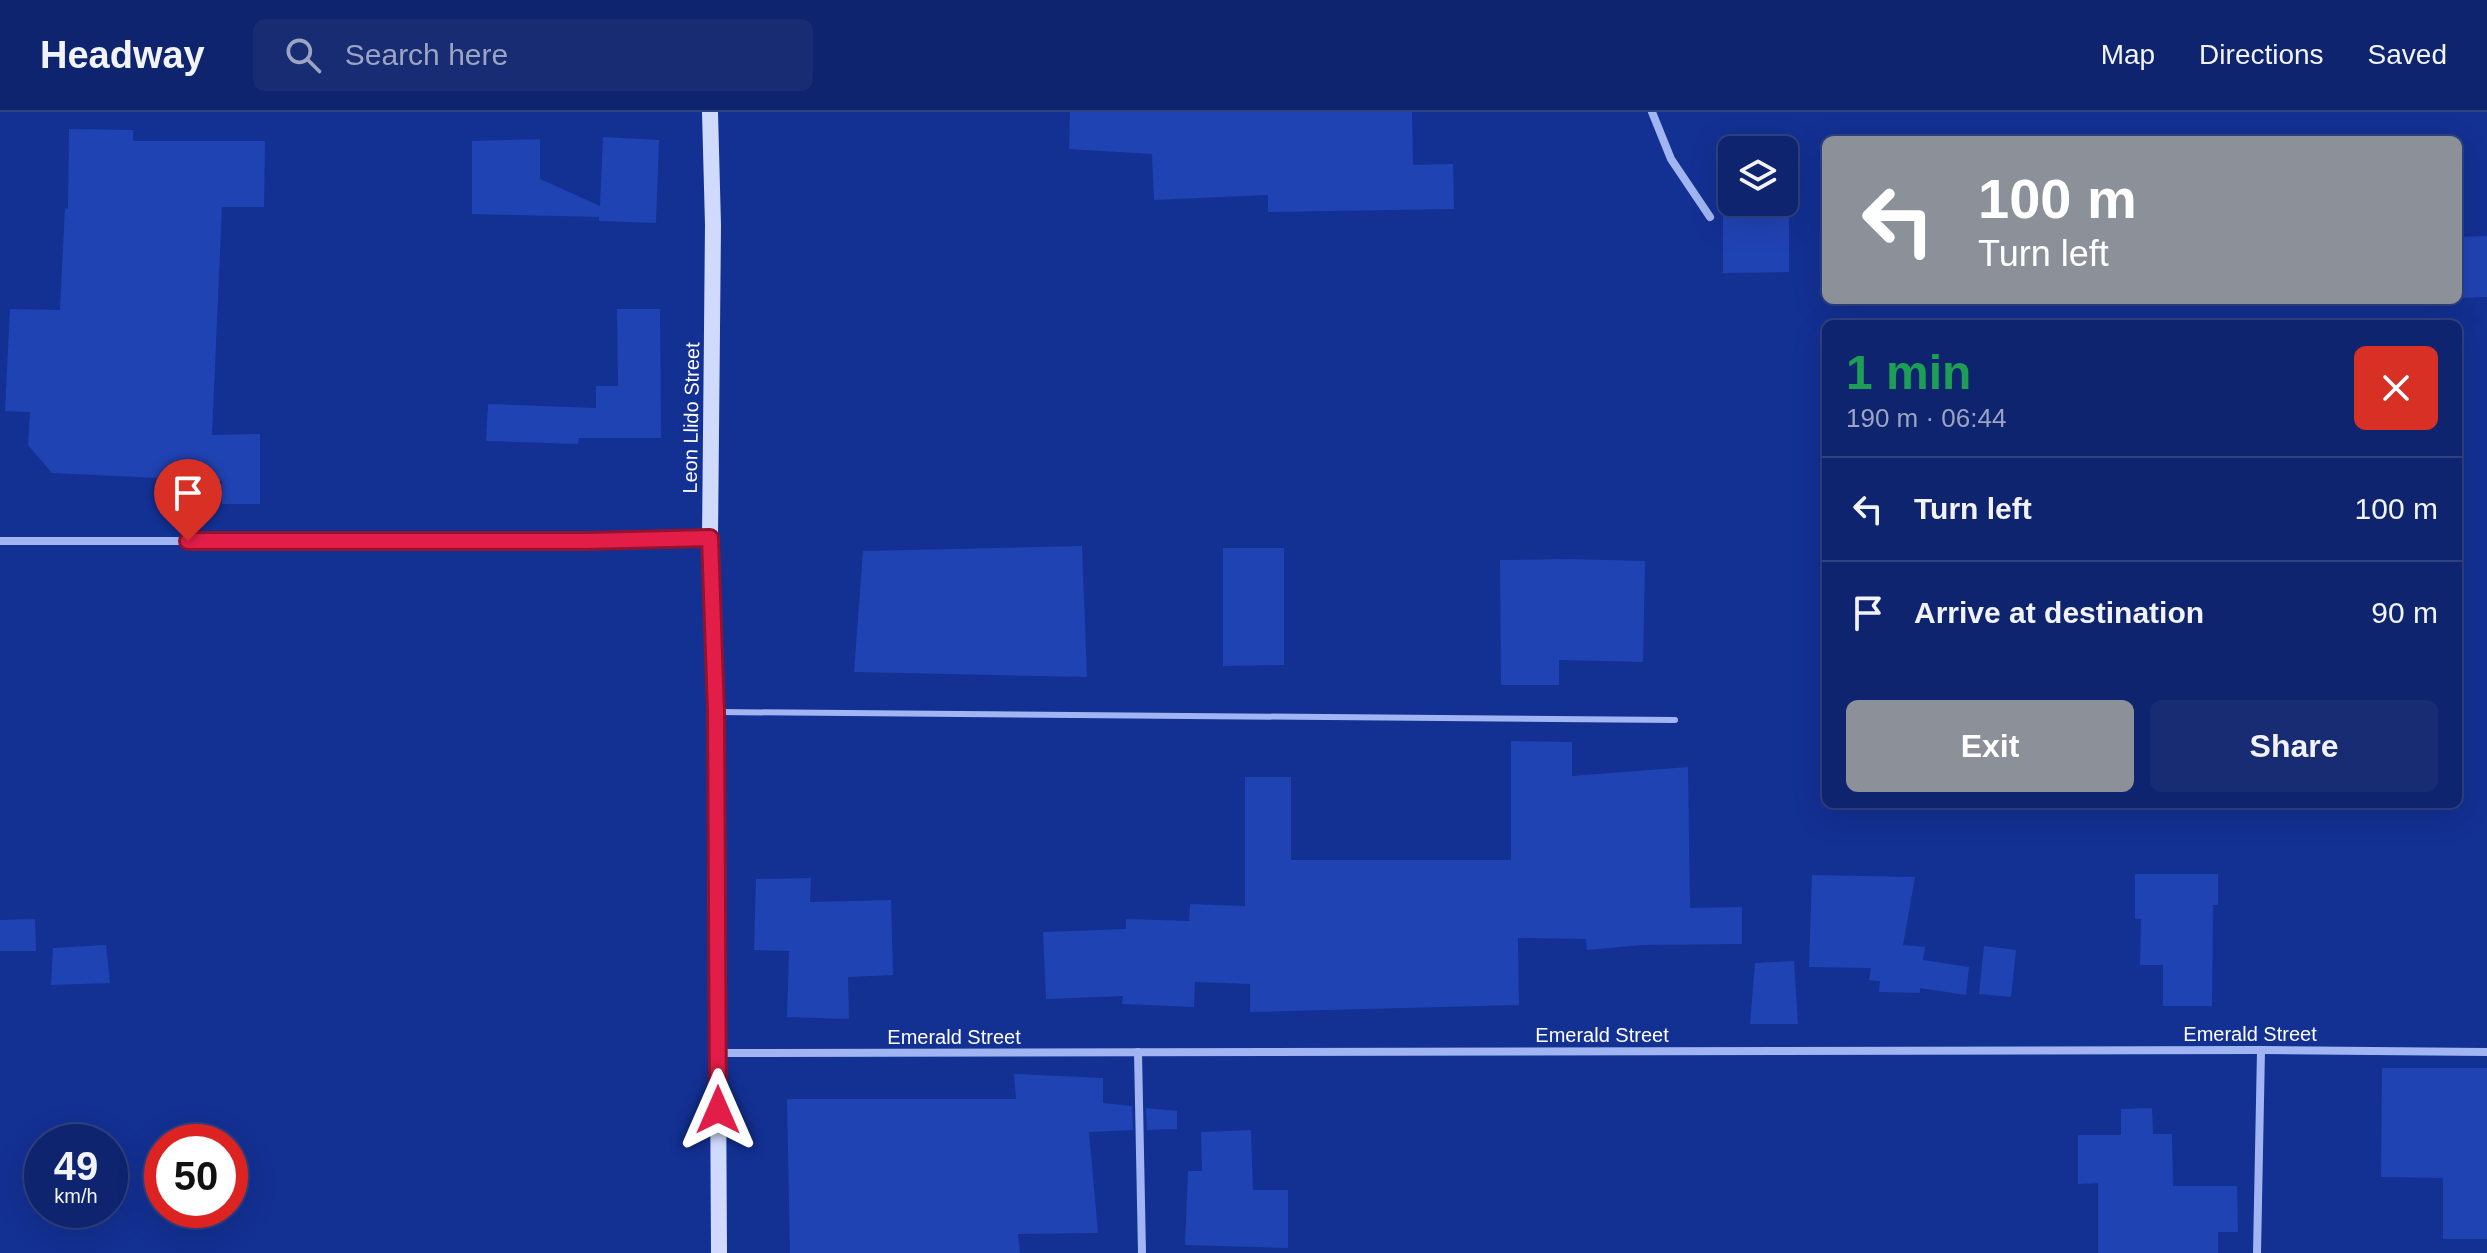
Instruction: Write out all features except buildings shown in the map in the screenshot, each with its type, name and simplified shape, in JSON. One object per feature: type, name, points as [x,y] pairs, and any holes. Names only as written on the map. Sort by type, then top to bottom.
[{"type":"main road","name":"Leon Llido Street","points":[[710,112],[713,225],[710,538],[716,712],[719,1253]]},
{"type":"street","points":[[1652,112],[1671,159],[1710,217]]},
{"type":"street","points":[[0,541],[587,541],[710,538]]},
{"type":"street","points":[[2257,1253],[2261,1050]]},
{"type":"street","points":[[1138,1052],[1142,1253]]},
{"type":"street","name":"Emerald Street","points":[[718,1053],[2487,1052]]},
{"type":"lane","points":[[716,712],[1675,720]]},
{"type":"route","points":[[188,541],[710,538],[716,712],[718,1110]]}]
